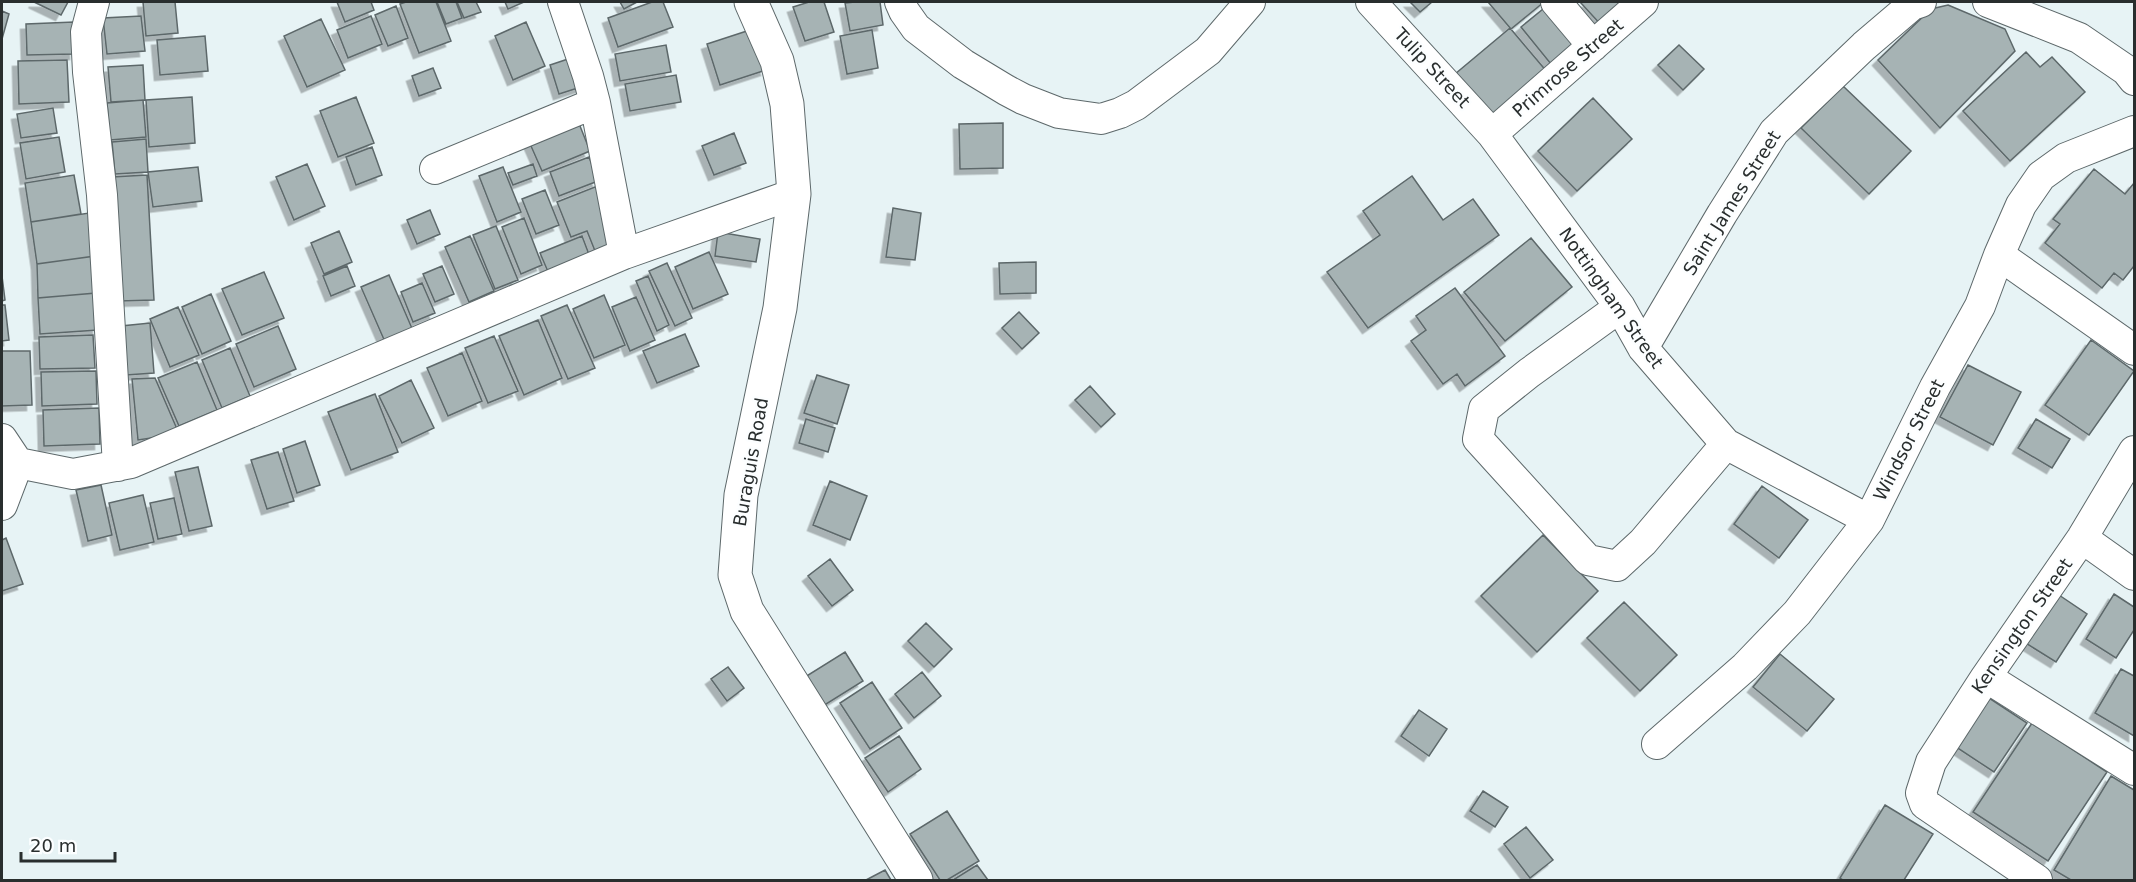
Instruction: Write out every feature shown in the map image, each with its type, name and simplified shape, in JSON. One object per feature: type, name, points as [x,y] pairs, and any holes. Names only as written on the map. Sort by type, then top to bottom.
[{"type":"street","points":[[94,2],[86,32],[88,72],[102,195],[118,466]]},
{"type":"street","points":[[563,2],[595,103],[624,254]]},
{"type":"street","name":"Buraguis Road","points":[[751,2],[777,61],[787,104],[794,194],[780,308],[741,495],[735,575],[747,610],[916,880]]},
{"type":"street","points":[[900,2],[916,28],[963,64],[1006,90],[1059,113],[1101,119],[1136,105],[1208,51],[1250,2]]},
{"type":"street","name":"Tulip Street","points":[[1371,2],[1492,134]]},
{"type":"street","points":[[1556,2],[1593,46]]},
{"type":"street","name":"Primrose Street","points":[[1492,134],[1643,2]]},
{"type":"street","name":"Saint James Street","points":[[1643,348],[1722,214],[1774,132],[1863,46],[1912,5],[1921,2]]},
{"type":"street","points":[[1988,2],[2079,38],[2126,70],[2134,80]]},
{"type":"street","points":[[435,169],[595,103]]},
{"type":"street","name":"Windsor Street","points":[[1657,744],[1744,667],[1797,613],[1869,520],[1935,387],[1980,306],[2021,205],[2041,176],[2066,158],[2134,131]]},
{"type":"street","name":"Nottingham Street","points":[[1492,134],[1620,308],[1643,348],[1726,444],[1869,520]]},
{"type":"street","points":[[2,505],[10,451],[73,474],[131,463],[624,254],[794,194]]},
{"type":"street","points":[[1999,255],[2134,350]]},
{"type":"street","points":[[1620,308],[1529,373],[1484,409],[1478,439],[1588,560],[1617,566],[1643,542],[1726,444]]},
{"type":"street","name":"Kensington Street","points":[[2037,880],[1925,804],[1921,793],[1931,762],[1986,676],[2082,538],[2134,451]]},
{"type":"street","points":[[2082,538],[2134,575]]},
{"type":"street","points":[[1986,676],[2134,770]]},
{"type":"building","points":[[34,2],[68,2],[61,15]]},
{"type":"building","points":[[143,2],[175,2],[178,33],[146,36]]},
{"type":"building","points":[[337,2],[371,2],[374,10],[345,22]]},
{"type":"building","points":[[436,2],[451,41],[419,53],[400,4]]},
{"type":"building","points":[[437,2],[456,2],[462,18],[446,24]]},
{"type":"building","points":[[457,2],[476,2],[481,12],[464,18]]},
{"type":"building","points":[[505,2],[524,2],[508,9]]},
{"type":"building","points":[[620,2],[637,2],[624,9]]},
{"type":"building","points":[[652,2],[663,2],[673,27],[618,47],[608,18]]},
{"type":"building","points":[[809,2],[824,2],[834,32],[805,41],[793,7]]},
{"type":"building","points":[[880,2],[883,25],[850,31],[845,3]]},
{"type":"building","points":[[1410,2],[1432,2],[1420,12]]},
{"type":"building","points":[[1488,2],[1544,2],[1511,29]]},
{"type":"building","points":[[1580,2],[1631,2],[1603,27]]},
{"type":"building","points":[[1548,5],[1583,46],[1555,69],[1521,27]]},
{"type":"building","points":[[1948,5],[2005,29],[2015,51],[1940,128],[1878,60],[1931,9]]},
{"type":"building","points":[[396,6],[408,38],[388,46],[375,15]]},
{"type":"building","points":[[2,11],[9,14],[2,39]]},
{"type":"building","points":[[141,16],[145,51],[107,54],[103,18]]},
{"type":"building","points":[[371,16],[382,44],[348,58],[337,30]]},
{"type":"building","points":[[321,19],[345,70],[307,87],[284,36]]},
{"type":"building","points":[[74,22],[75,54],[27,55],[26,24]]},
{"type":"building","points":[[526,22],[545,66],[513,80],[495,36]]},
{"type":"building","points":[[1510,28],[1548,73],[1493,119],[1455,74]]},
{"type":"building","points":[[753,29],[766,70],[720,85],[707,44]]},
{"type":"building","points":[[872,30],[878,68],[847,74],[840,36]]},
{"type":"building","points":[[205,36],[208,71],[160,75],[157,40]]},
{"type":"building","points":[[666,45],[671,72],[620,81],[615,54]]},
{"type":"building","points":[[1679,45],[1704,69],[1683,90],[1658,65]]},
{"type":"building","points":[[2026,52],[2040,67],[2052,57],[2085,92],[2010,161],[1963,111]]},
{"type":"building","points":[[574,57],[584,86],[559,94],[550,65]]},
{"type":"building","points":[[67,60],[69,102],[19,104],[18,61]]},
{"type":"building","points":[[143,65],[145,100],[111,102],[108,67]]},
{"type":"building","points":[[433,68],[441,88],[419,96],[412,76]]},
{"type":"building","points":[[676,75],[681,102],[630,111],[625,84]]},
{"type":"building","points":[[1843,86],[1911,151],[1869,194],[1801,128]]},
{"type":"building","points":[[192,97],[195,143],[149,147],[146,100]]},
{"type":"building","points":[[356,97],[374,143],[338,157],[320,111]]},
{"type":"building","points":[[1593,98],[1632,139],[1577,191],[1538,151]]},
{"type":"building","points":[[143,100],[146,137],[110,140],[107,103]]},
{"type":"building","points":[[53,108],[57,133],[21,138],[17,114]]},
{"type":"building","points":[[576,116],[590,151],[542,171],[527,137]]},
{"type":"building","points":[[1003,123],[1003,168],[960,169],[959,124]]},
{"type":"building","points":[[734,133],[746,163],[714,175],[702,146]]},
{"type":"building","points":[[59,137],[65,172],[26,179],[20,143]]},
{"type":"building","points":[[146,139],[148,172],[115,174],[112,142]]},
{"type":"building","points":[[372,147],[382,175],[356,185],[346,157]]},
{"type":"building","points":[[589,157],[598,181],[559,196],[550,172]]},
{"type":"building","points":[[307,164],[325,206],[294,220],[276,177]]},
{"type":"building","points":[[533,164],[537,176],[513,185],[508,173]]},
{"type":"building","points":[[198,167],[202,201],[153,207],[148,172]]},
{"type":"building","points":[[503,167],[521,212],[497,222],[479,176]]},
{"type":"building","points":[[2094,169],[2125,194],[2134,183],[2134,266],[2123,280],[2114,273],[2102,288],[2045,243],[2060,224],[2053,219]]},
{"type":"building","points":[[74,175],[81,214],[31,222],[25,183]]},
{"type":"building","points":[[147,175],[154,300],[119,301],[112,177]]},
{"type":"building","points":[[1412,176],[1443,220],[1473,199],[1499,235],[1368,328],[1327,272],[1380,235],[1363,211]]},
{"type":"building","points":[[605,183],[610,256],[599,261],[587,231],[571,237],[557,202]]},
{"type":"building","points":[[545,190],[559,225],[536,234],[522,199]]},
{"type":"building","points":[[893,208],[921,213],[915,260],[886,257]]},
{"type":"building","points":[[430,210],[440,234],[417,244],[407,220]]},
{"type":"building","points":[[89,213],[95,256],[37,264],[31,222]]},
{"type":"building","points":[[524,218],[542,265],[521,274],[502,227]]},
{"type":"building","points":[[496,226],[518,280],[495,289],[473,235]]},
{"type":"building","points":[[339,231],[352,262],[324,274],[311,243]]},
{"type":"building","points":[[718,232],[760,239],[756,262],[715,256]]},
{"type":"building","points":[[470,236],[494,291],[469,302],[445,247]]},
{"type":"building","points":[[582,236],[593,265],[552,281],[540,253]]},
{"type":"building","points":[[1531,238],[1572,287],[1505,341],[1464,292]]},
{"type":"building","points":[[709,252],[728,294],[693,309],[675,267]]},
{"type":"building","points":[[95,256],[96,293],[38,298],[37,264]]},
{"type":"building","points":[[1036,262],[1036,293],[1000,294],[999,263]]},
{"type":"building","points":[[667,263],[692,318],[675,326],[649,271]]},
{"type":"building","points":[[347,266],[355,286],[331,296],[323,276]]},
{"type":"building","points":[[442,266],[454,294],[435,302],[423,274]]},
{"type":"building","points":[[264,272],[284,318],[242,335],[222,289]]},
{"type":"building","points":[[389,275],[417,340],[389,351],[361,287]]},
{"type":"building","points":[[2,276],[5,300],[2,301]]},
{"type":"building","points":[[648,276],[669,325],[657,331],[636,281]]},
{"type":"building","points":[[422,283],[435,313],[413,322],[401,292]]},
{"type":"building","points":[[1455,288],[1505,356],[1465,386],[1457,374],[1443,384],[1411,341],[1426,330],[1416,316]]},
{"type":"building","points":[[96,293],[98,330],[40,334],[38,298]]},
{"type":"building","points":[[211,294],[231,341],[202,354],[182,307]]},
{"type":"building","points":[[604,295],[625,345],[594,358],[573,309]]},
{"type":"building","points":[[636,297],[655,340],[630,351],[612,307]]},
{"type":"building","points":[[2,305],[5,305],[9,340],[2,341]]},
{"type":"building","points":[[567,305],[595,368],[568,379],[541,316]]},
{"type":"building","points":[[178,307],[199,355],[170,367],[150,319]]},
{"type":"building","points":[[1019,312],[1039,333],[1022,349],[1002,328]]},
{"type":"building","points":[[538,320],[562,378],[524,395],[499,336]]},
{"type":"building","points":[[150,323],[154,373],[126,375],[121,326]]},
{"type":"building","points":[[278,326],[296,369],[254,387],[236,344]]},
{"type":"building","points":[[685,334],[699,366],[657,383],[643,351]]},
{"type":"building","points":[[93,335],[95,368],[40,369],[39,337]]},
{"type":"building","points":[[494,336],[518,391],[488,403],[465,348]]},
{"type":"building","points":[[2091,340],[2134,371],[2089,435],[2045,405]]},
{"type":"building","points":[[230,348],[250,396],[222,408],[202,360]]},
{"type":"building","points":[[2,351],[30,351],[32,405],[2,406]]},
{"type":"building","points":[[462,353],[482,401],[448,416],[427,368]]},
{"type":"building","points":[[197,362],[217,410],[179,426],[158,378]]},
{"type":"building","points":[[1968,365],[2021,392],[1993,445],[1940,417]]},
{"type":"building","points":[[96,371],[97,404],[42,406],[41,372]]},
{"type":"building","points":[[817,375],[849,385],[837,424],[804,413]]},
{"type":"building","points":[[155,378],[177,429],[171,435],[138,440],[132,379]]},
{"type":"building","points":[[411,380],[434,428],[402,443],[379,396]]},
{"type":"building","points":[[1090,386],[1115,414],[1101,427],[1075,400]]},
{"type":"building","points":[[375,394],[398,452],[351,470],[328,412]]},
{"type":"building","points":[[99,408],[100,444],[44,446],[43,410]]},
{"type":"building","points":[[806,419],[835,428],[828,452],[799,443]]},
{"type":"building","points":[[2036,419],[2070,439],[2052,468],[2018,448]]},
{"type":"building","points":[[305,441],[320,485],[297,493],[283,449]]},
{"type":"building","points":[[278,452],[294,501],[267,509],[251,460]]},
{"type":"building","points":[[198,467],[212,526],[189,531],[175,472]]},
{"type":"building","points":[[830,481],[867,496],[850,540],[813,525]]},
{"type":"building","points":[[101,485],[112,535],[88,541],[76,490]]},
{"type":"building","points":[[1762,486],[1808,520],[1779,558],[1734,524]]},
{"type":"building","points":[[143,495],[154,542],[120,550],[109,503]]},
{"type":"building","points":[[174,498],[182,534],[158,539],[150,503]]},
{"type":"building","points":[[1543,535],[1598,591],[1537,652],[1481,596]]},
{"type":"building","points":[[6,538],[23,584],[2,591],[2,540]]},
{"type":"building","points":[[830,559],[853,590],[832,606],[808,576]]},
{"type":"building","points":[[2056,593],[2087,614],[2056,662],[2024,642]]},
{"type":"building","points":[[2114,594],[2134,607],[2134,630],[2116,658],[2086,639]]},
{"type":"building","points":[[1624,602],[1677,655],[1640,691],[1587,638]]},
{"type":"building","points":[[926,623],[952,649],[934,667],[908,641]]},
{"type":"building","points":[[845,652],[863,681],[823,706],[805,677]]},
{"type":"building","points":[[1780,654],[1834,699],[1807,731],[1753,687]]},
{"type":"building","points":[[728,667],[744,688],[727,701],[711,679]]},
{"type":"building","points":[[2121,669],[2134,676],[2134,736],[2095,713]]},
{"type":"building","points":[[922,672],[941,696],[914,718],[895,694]]},
{"type":"building","points":[[872,682],[902,728],[870,749],[840,703]]},
{"type":"building","points":[[1983,694],[2027,723],[1994,772],[1950,743]]},
{"type":"building","points":[[1419,710],[1447,729],[1429,756],[1401,736]]},
{"type":"building","points":[[2032,723],[2107,772],[2048,861],[1973,812]]},
{"type":"building","points":[[899,736],[921,769],[888,792],[865,758]]},
{"type":"building","points":[[2111,776],[2134,790],[2134,880],[2071,880],[2054,870]]},
{"type":"building","points":[[1483,791],[1508,807],[1495,827],[1470,811]]},
{"type":"building","points":[[1885,805],[1933,834],[1904,880],[1843,880],[1840,878]]},
{"type":"building","points":[[947,811],[979,861],[947,880],[940,880],[910,834]]},
{"type":"building","points":[[1526,827],[1553,860],[1530,878],[1504,844]]},
{"type":"building","points":[[977,865],[988,880],[953,880]]},
{"type":"building","points":[[885,870],[891,880],[866,880]]}]
